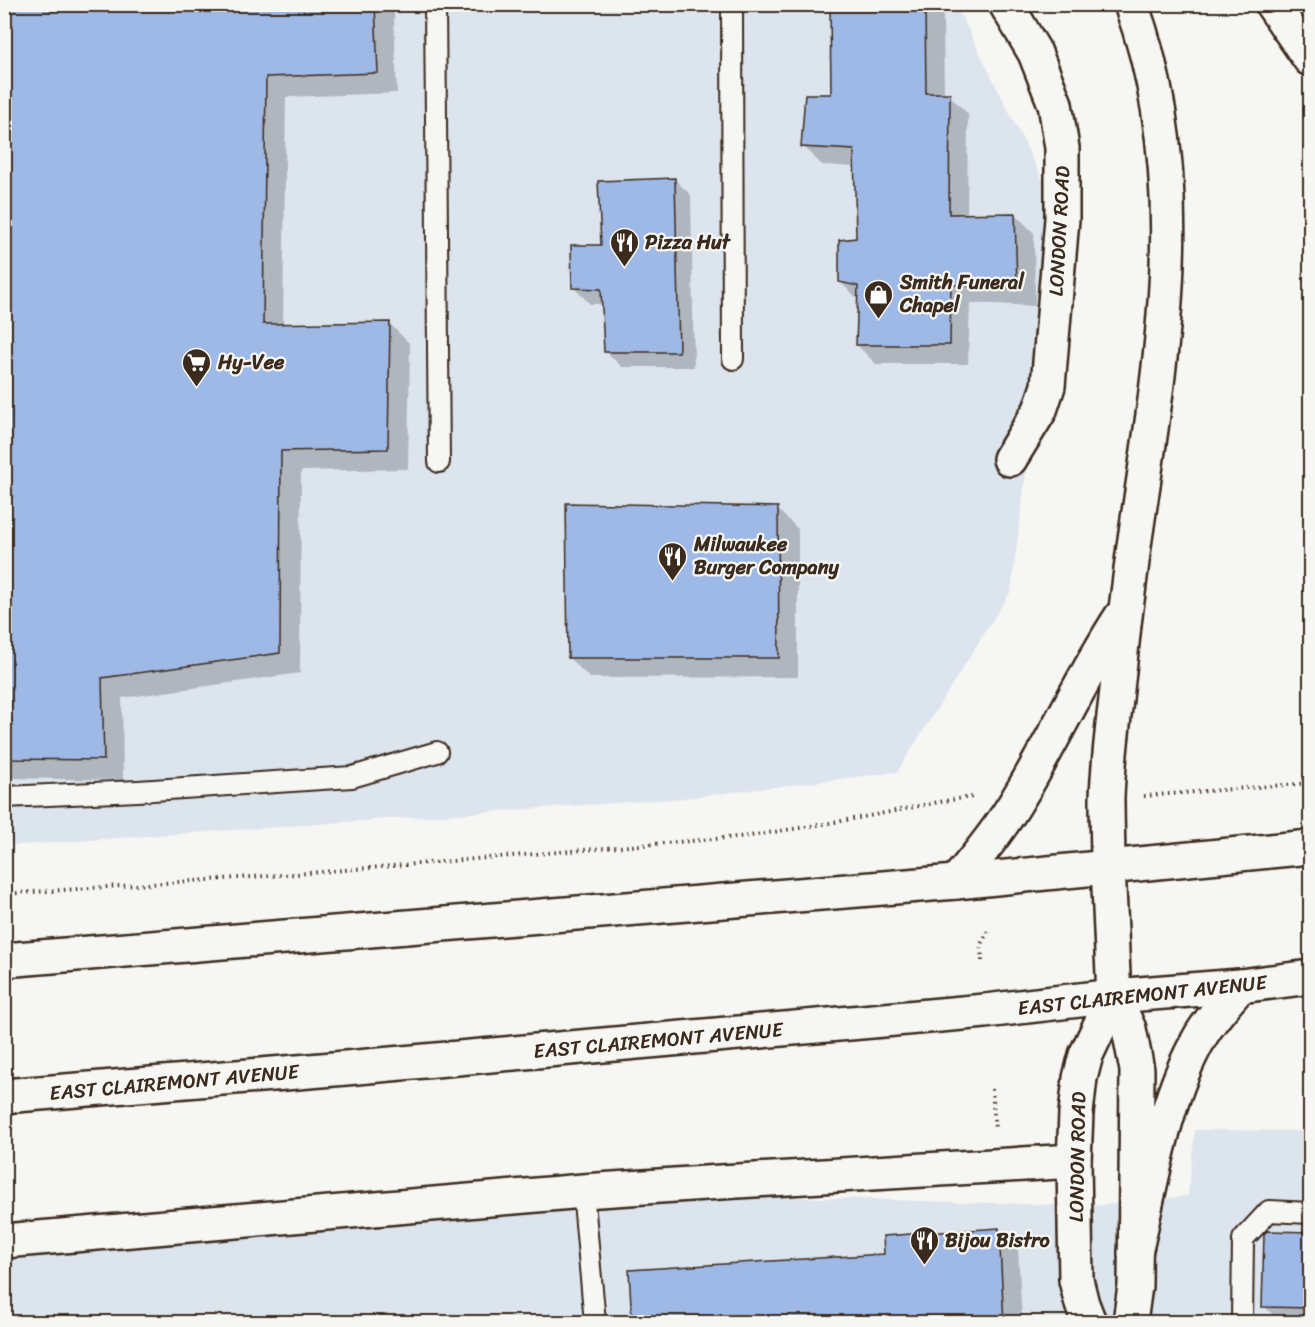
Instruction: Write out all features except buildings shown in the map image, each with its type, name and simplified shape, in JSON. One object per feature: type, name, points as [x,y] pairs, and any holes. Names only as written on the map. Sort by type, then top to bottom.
[{"type":"main road","name":"LONDON ROAD","points":[[1006,4],[1035,53],[1056,104],[1062,148],[1062,219],[1048,386],[1040,410],[1010,459]]},
{"type":"main road","name":"LONDON ROAD","points":[[1130,1323],[1135,1286],[1137,1070],[1129,1029],[1114,996],[1107,798],[1125,612],[1162,336],[1168,228],[1161,118],[1152,75],[1131,4]]},
{"type":"main road","points":[[1272,4],[1311,59]]},
{"type":"main road","points":[[956,882],[982,851],[1018,800],[1096,658],[1125,612]]},
{"type":"main road","points":[[4,960],[956,882],[1311,848]]},
{"type":"main road","name":"EAST CLAIREMONT AVENUE","points":[[4,1095],[346,1068],[985,1011],[1311,977]]},
{"type":"main road","points":[[1135,1253],[1164,1127],[1178,1084],[1201,1036],[1217,1012],[1240,986],[1311,993]]},
{"type":"main road","name":"LONDON ROAD","points":[[1089,1323],[1076,1280],[1074,1161],[1076,1113],[1080,1078],[1086,1055],[1114,996]]},
{"type":"main road","points":[[4,1241],[583,1191],[1074,1161]]},
{"type":"lane","points":[[435,4],[439,462]]},
{"type":"lane","points":[[732,4],[733,359]]},
{"type":"lane","points":[[4,796],[138,792],[352,777],[437,752]]},
{"type":"lane","points":[[583,1191],[595,1323]]},
{"type":"lane","points":[[1242,1323],[1243,1239],[1269,1211],[1311,1213]]},
{"type":"path","points":[[1107,798],[1311,783]]},
{"type":"path","points":[[4,894],[284,875],[750,836],[822,825],[955,799],[983,796],[1018,800]]},
{"type":"path","points":[[982,962],[981,945],[988,931]]},
{"type":"path","points":[[992,1089],[995,1136]]},
{"type":"shaded area","points":[[5,5],[956,5],[1062,219],[1032,424],[1011,591],[897,772],[684,798],[5,846]]},
{"type":"shaded area","points":[[1195,1130],[1310,1131],[1310,1322],[5,1322],[5,1241],[583,1191],[1093,1206],[1188,1196]]},
{"type":"place","name":"Pizza Hut","points":[[624,268]]},
{"type":"place","name":"Smith Funeral Chapel","points":[[879,320]]},
{"type":"place","name":"Hy-Vee","points":[[197,388]]},
{"type":"place","name":"Milwaukee Burger Company","points":[[673,582]]},
{"type":"place","name":"Bijou Bistro","points":[[924,1266]]}]
